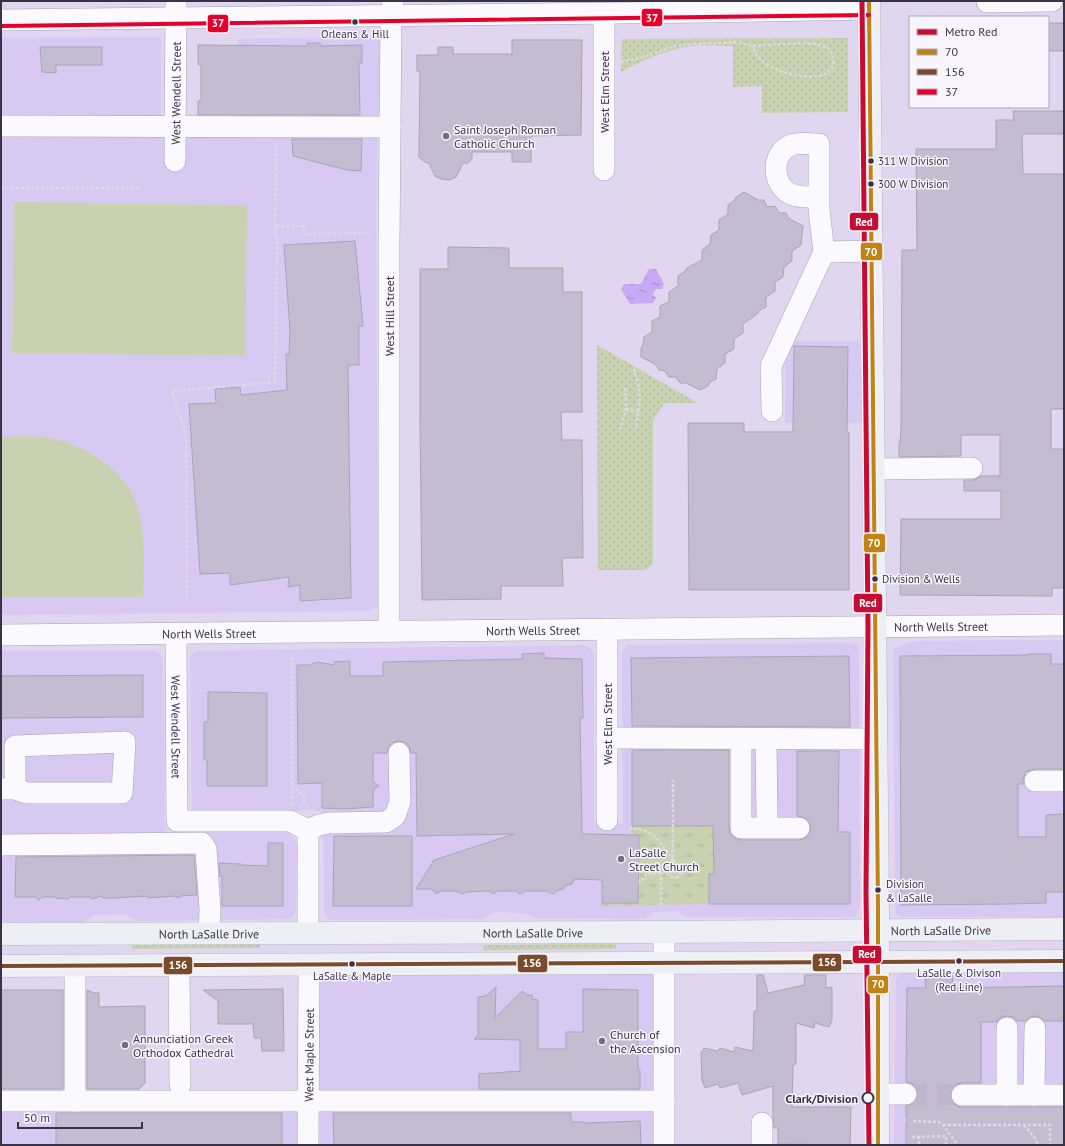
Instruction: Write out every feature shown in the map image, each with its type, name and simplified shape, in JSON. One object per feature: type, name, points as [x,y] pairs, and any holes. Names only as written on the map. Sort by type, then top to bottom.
[{"type":"main road","points":[[869,5],[878,930],[878,1145]]},
{"type":"main road","name":"North LaSalle Drive","points":[[1,934],[664,932],[1064,928]]},
{"type":"main road","points":[[308,933],[309,965]]},
{"type":"main road","points":[[1,966],[1064,961]]},
{"type":"street","points":[[986,2],[1052,1]]},
{"type":"street","points":[[1,20],[176,10],[392,8],[604,14],[869,5]]},
{"type":"street","name":"West Hill Street","points":[[389,631],[389,244],[392,8]]},
{"type":"street","name":"West Wendell Street","points":[[175,161],[176,10]]},
{"type":"street","name":"West Elm Street","points":[[604,14],[604,170]]},
{"type":"street","points":[[1,126],[390,127]]},
{"type":"street","points":[[772,411],[771,366],[824,252],[819,197]]},
{"type":"street","points":[[824,252],[872,252]]},
{"type":"street","points":[[874,469],[972,468]]},
{"type":"street","name":"North Wells Street","points":[[1,635],[1064,625]]},
{"type":"street","name":"West Elm Street","points":[[607,629],[607,820]]},
{"type":"street","name":"West Wendell Street","points":[[176,633],[177,821],[290,821],[308,830]]},
{"type":"street","points":[[607,738],[876,739]]},
{"type":"street","points":[[741,738],[741,828],[799,828]]},
{"type":"street","points":[[766,739],[767,817]]},
{"type":"street","points":[[125,742],[122,792],[27,793],[8,789],[15,746],[125,742]]},
{"type":"street","points":[[308,933],[308,830],[319,825],[329,823],[386,822],[395,816],[400,802],[399,753]]},
{"type":"street","points":[[1035,781],[1064,781]]},
{"type":"street","points":[[1,845],[202,843],[206,849],[210,910],[209,933]]},
{"type":"street","points":[[664,932],[664,1145]]},
{"type":"street","name":"West Maple Street","points":[[308,1145],[309,965]]},
{"type":"street","points":[[75,966],[75,1101]]},
{"type":"street","points":[[179,966],[180,1085]]},
{"type":"street","points":[[1007,1028],[1007,1095]]},
{"type":"street","points":[[1034,1095],[1035,1028]]},
{"type":"street","points":[[878,1094],[906,1094]]},
{"type":"street","points":[[962,1095],[1064,1095]]},
{"type":"street","points":[[1,1101],[664,1101]]},
{"type":"street","points":[[762,1123],[762,1145]]},
{"type":"path","points":[[603,62],[626,62],[676,46],[738,42],[752,46],[803,43],[817,44],[828,48],[833,56],[833,65],[828,72],[821,76],[793,74],[777,70],[764,63],[752,46]]},
{"type":"path","points":[[186,598],[186,436],[172,391],[275,382],[277,245],[275,226],[276,126]]},
{"type":"path","points":[[1064,145],[1028,145],[1029,168],[1064,168]]},
{"type":"path","points":[[564,247],[565,284],[593,282],[660,163]]},
{"type":"path","points":[[716,194],[742,180]]},
{"type":"path","points":[[1,188],[139,188]]},
{"type":"path","points":[[723,191],[730,203]]},
{"type":"path","points":[[275,226],[304,226],[304,234],[370,233]]},
{"type":"path","points":[[509,248],[527,247]]},
{"type":"path","points":[[634,369],[639,382],[641,396],[640,411],[636,429]]},
{"type":"path","points":[[620,430],[626,409],[625,386]]},
{"type":"path","points":[[626,409],[640,411]]},
{"type":"path","points":[[292,657],[292,805]]},
{"type":"path","points":[[661,908],[661,872],[674,860],[673,780]]},
{"type":"path","points":[[292,784],[304,796],[304,805]]},
{"type":"path","points":[[629,828],[643,830],[658,839],[681,868],[680,876],[676,878],[672,877],[667,872],[648,873],[644,879],[641,879],[638,883]]},
{"type":"path","points":[[702,1104],[698,1089],[697,1077],[698,1045],[701,1040],[708,1035],[737,1024],[745,1049]]},
{"type":"path","points":[[688,1108],[739,1092],[738,1145]]},
{"type":"path","points":[[913,1121],[938,1122],[943,1125],[958,1145]]},
{"type":"path","points":[[709,1145],[709,1134],[738,1122]]},
{"type":"path","points":[[943,1125],[1050,1124],[1050,1145]]},
{"type":"path","points":[[1024,1125],[1035,1138],[1038,1145]]},
{"type":"path","points":[[912,1137],[951,1135]]},
{"type":"path","points":[[919,1136],[919,1145]]},
{"type":"path","points":[[946,1136],[946,1145]]},
{"type":"shaded area","points":[[161,37],[161,130],[238,130],[238,39],[380,37],[376,211],[378,606],[369,611],[1,615],[1,38]]},
{"type":"shaded area","points":[[786,341],[862,341],[862,423],[785,423]]},
{"type":"shaded area","points":[[1064,640],[1064,917],[901,917],[896,913],[895,906],[893,651],[895,648],[909,642],[922,641]]},
{"type":"shaded area","points":[[850,643],[858,645],[859,647],[860,904],[854,917],[685,917],[678,911],[654,912],[645,919],[535,918],[524,913],[495,912],[482,919],[331,920],[325,917],[324,910],[323,813],[307,809],[298,811],[293,816],[289,825],[290,833],[297,844],[296,910],[294,916],[291,918],[138,921],[125,914],[95,915],[83,923],[1,921],[1,651],[155,651],[160,653],[163,659],[165,832],[192,831],[190,659],[192,653],[196,651],[584,645],[590,648],[594,654],[594,825],[623,824],[622,652],[625,647],[629,645]]},
{"type":"shaded area","points":[[654,971],[654,1145],[320,1145],[319,972]]},
{"type":"shaded area","points":[[1064,972],[1064,1145],[894,1145],[896,978],[901,973]]},
{"type":"shaded area","points":[[297,1104],[297,1145],[1,1145],[1,1105]]},
{"type":"green space","points":[[848,38],[848,112],[762,113],[762,86],[733,87],[733,46],[683,47],[638,63],[621,72],[622,39]]},
{"type":"green space","points":[[14,202],[247,205],[245,356],[12,353]]},
{"type":"green space","points":[[597,345],[698,403],[664,403],[653,421],[653,564],[646,570],[598,570]]},
{"type":"green space","points":[[1,437],[49,437],[66,442],[93,454],[105,462],[125,483],[133,495],[141,519],[144,552],[143,597],[1,597]]},
{"type":"green space","points":[[734,825],[733,835],[713,835],[714,874],[709,875],[709,904],[602,906],[602,903],[638,903],[639,835],[631,835],[632,826]]},
{"type":"green space","points":[[260,943],[260,948],[132,949],[132,944]]},
{"type":"green space","points":[[616,944],[616,949],[483,950],[483,945]]},
{"type":"water","points":[[649,269],[656,269],[664,284],[662,289],[656,289],[653,294],[656,298],[653,303],[630,304],[621,289],[624,284],[641,284]]},
{"type":"building","points":[[1049,23],[1064,23],[1064,51],[1049,51]]},
{"type":"building","points":[[512,40],[582,40],[581,135],[531,136],[531,162],[512,162],[512,152],[472,152],[472,159],[468,163],[463,163],[456,177],[449,180],[441,179],[435,176],[429,163],[426,163],[419,157],[420,71],[417,71],[417,55],[438,55],[438,47],[453,47],[453,54],[512,54]]},
{"type":"building","points":[[307,43],[320,43],[320,46],[362,45],[362,63],[359,63],[360,115],[198,115],[198,102],[201,99],[201,66],[198,64],[198,45],[307,46]]},
{"type":"building","points":[[40,47],[102,47],[102,65],[56,65],[56,73],[42,72]]},
{"type":"building","points":[[1013,111],[1064,111],[1064,134],[1022,134],[1023,174],[1064,174],[1064,409],[1051,409],[1051,449],[1064,449],[1064,588],[1052,588],[1052,596],[900,595],[901,519],[1001,519],[1001,491],[964,491],[964,480],[973,480],[981,476],[1000,476],[1000,435],[961,435],[961,456],[899,457],[901,427],[902,250],[917,250],[916,149],[996,149],[996,120],[1014,120]]},
{"type":"building","points":[[292,139],[362,139],[361,171],[347,170],[293,156]]},
{"type":"building","points":[[744,192],[758,200],[764,200],[767,207],[775,206],[779,213],[786,213],[788,218],[803,226],[801,245],[792,251],[792,261],[784,267],[783,277],[775,282],[775,291],[766,297],[766,307],[743,324],[743,333],[734,339],[734,349],[725,354],[725,363],[717,369],[716,379],[710,382],[708,386],[700,390],[686,383],[680,383],[676,377],[669,377],[665,371],[659,370],[655,364],[641,357],[641,348],[644,337],[652,332],[652,321],[660,317],[660,306],[669,302],[669,292],[678,286],[678,276],[687,268],[702,260],[702,250],[710,244],[711,235],[719,230],[719,220],[728,214],[728,205]]},
{"type":"building","points":[[355,241],[363,326],[359,326],[359,365],[348,365],[351,598],[300,601],[300,585],[288,587],[289,577],[230,585],[230,573],[200,574],[189,404],[216,403],[215,389],[240,387],[241,395],[287,390],[286,354],[289,354],[290,331],[284,245]]},
{"type":"building","points":[[448,247],[509,248],[509,268],[563,268],[563,292],[582,292],[582,412],[561,412],[562,440],[582,440],[583,558],[562,558],[563,586],[501,586],[501,599],[422,600],[420,269],[448,269]]},
{"type":"building","points":[[794,346],[848,347],[847,432],[849,432],[849,590],[689,590],[688,423],[744,423],[744,432],[793,432]]},
{"type":"building","points":[[544,653],[544,658],[582,659],[583,718],[580,718],[582,834],[639,835],[638,903],[602,903],[602,880],[574,879],[572,884],[564,886],[564,889],[558,890],[553,894],[547,891],[525,891],[520,894],[516,891],[497,891],[494,894],[489,891],[466,892],[462,894],[456,891],[441,891],[436,894],[432,889],[416,889],[434,860],[514,834],[417,836],[416,753],[411,753],[409,746],[404,742],[398,741],[392,743],[388,748],[387,753],[373,753],[373,782],[379,786],[373,790],[373,807],[345,809],[322,808],[322,783],[298,784],[297,665],[309,665],[317,662],[334,665],[334,662],[350,661],[350,676],[383,676],[383,662],[523,659],[522,654]]},
{"type":"building","points":[[1051,654],[1051,664],[1064,664],[1064,769],[1035,769],[1025,772],[1023,781],[1024,784],[1018,784],[1018,837],[1046,837],[1046,815],[1064,814],[1064,892],[1046,892],[1046,903],[901,905],[900,656]]},
{"type":"building","points":[[849,656],[850,727],[632,726],[631,658]]},
{"type":"building","points":[[143,675],[143,717],[1,718],[1,676]]},
{"type":"building","points":[[208,692],[267,693],[267,786],[207,786],[207,760],[204,760],[204,722],[208,722]]},
{"type":"building","points":[[632,750],[729,750],[729,828],[730,834],[741,840],[799,840],[810,834],[810,822],[805,818],[797,816],[797,751],[839,751],[838,832],[850,832],[850,904],[709,904],[709,874],[714,874],[713,826],[632,826]]},
{"type":"building","points":[[334,836],[412,836],[412,906],[333,906]]},
{"type":"building","points":[[268,843],[283,843],[283,906],[222,906],[222,875],[220,877],[219,863],[268,866]]},
{"type":"building","points":[[194,855],[197,895],[181,896],[179,898],[175,896],[148,898],[146,896],[103,898],[100,896],[93,899],[90,897],[70,897],[68,899],[42,897],[39,900],[35,897],[15,897],[16,857]]},
{"type":"building","points":[[757,975],[763,975],[768,993],[804,985],[805,975],[826,975],[826,988],[832,987],[832,1020],[829,1027],[815,1023],[814,1028],[796,1023],[796,1064],[793,1065],[792,1107],[851,1107],[850,1145],[778,1144],[778,1128],[774,1128],[773,1117],[773,1086],[742,1095],[738,1083],[720,1088],[718,1084],[705,1088],[702,1080],[701,1052],[704,1048],[718,1051],[720,1048],[734,1052],[735,1047],[753,1051],[754,1011],[757,1011]]},
{"type":"building","points":[[925,975],[952,975],[954,988],[1064,986],[1064,1021],[1044,1021],[1035,1016],[1030,1017],[1025,1021],[1017,1021],[1013,1017],[1007,1016],[1001,1017],[997,1022],[981,1022],[981,1083],[956,1084],[950,1095],[956,1106],[962,1107],[1064,1107],[1064,1145],[906,1145],[906,1106],[917,1100],[918,1094],[912,1083],[906,1082],[907,988],[926,988]]},
{"type":"building","points":[[496,987],[495,1018],[522,991],[527,995],[532,995],[532,999],[538,1000],[538,1049],[566,1049],[566,1032],[583,1032],[583,989],[638,990],[638,1070],[640,1070],[640,1089],[479,1089],[479,1074],[520,1071],[520,1040],[474,1039],[478,1035],[478,997],[486,996]]},
{"type":"building","points":[[283,989],[284,1051],[262,1051],[261,1038],[254,1038],[253,1024],[218,1024],[218,1001],[203,990]]},
{"type":"building","points":[[1,990],[63,990],[63,1089],[1,1089]]},
{"type":"building","name":"Annunciation Greek Orthodox Cathedral","points":[[87,990],[94,993],[99,993],[99,1007],[145,1006],[145,1083],[139,1089],[87,1089]]},
{"type":"building","points":[[56,1113],[282,1113],[282,1145],[56,1145]]},
{"type":"building","points":[[333,1113],[571,1113],[571,1122],[585,1123],[640,1121],[641,1145],[334,1145]]},
{"type":"tunnel","points":[[906,1094],[962,1095]]},
{"type":"metro line","name":"Red","points":[[862,1],[868,627],[866,891],[869,1145]]},
{"type":"transit line","name":"70","points":[[869,1],[878,907],[878,1145]]},
{"type":"transit line","name":"37","points":[[1,26],[869,15]]},
{"type":"transit line","name":"156","points":[[1,966],[1064,961]]},
{"type":"place","name":"Orleans & Hill","points":[[355,22]]},
{"type":"place","name":"Saint Joseph Roman Catholic Church","points":[[446,136]]},
{"type":"place","name":"311 W Division","points":[[871,161]]},
{"type":"place","name":"300 W Division","points":[[871,184]]},
{"type":"place","name":"Division & Wells","points":[[875,579]]},
{"type":"place","name":"LaSalle Street Church","points":[[621,859]]},
{"type":"place","name":"Division & LaSalle","points":[[878,890]]},
{"type":"place","name":"LaSalle & Divison (Red Line)","points":[[959,961]]},
{"type":"place","name":"LaSalle & Maple","points":[[352,964]]},
{"type":"place","name":"Church of the Ascension","points":[[602,1041]]},
{"type":"place","name":"Annunciation Greek Orthodox Cathedral","points":[[125,1045]]},
{"type":"place","name":"Clark/Division","points":[[868,1098]]}]
